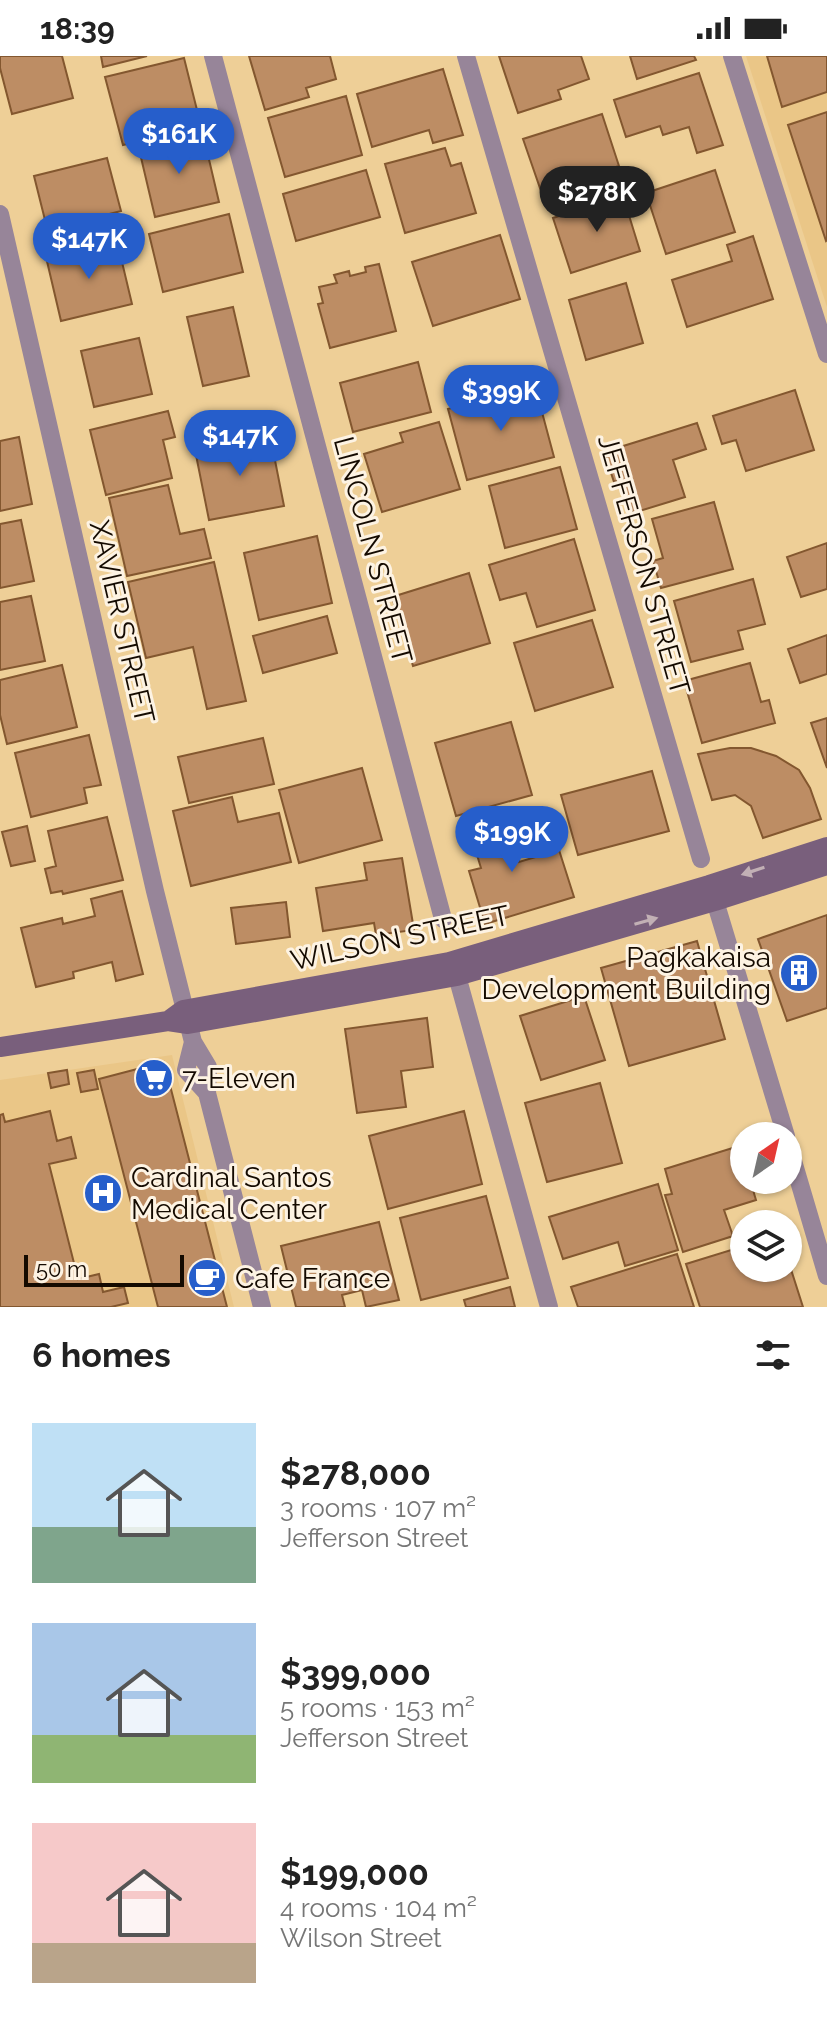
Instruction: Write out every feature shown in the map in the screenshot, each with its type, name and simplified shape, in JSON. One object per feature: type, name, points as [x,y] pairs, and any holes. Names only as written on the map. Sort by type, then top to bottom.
[{"type":"main road","name":"WILSON STREET","points":[[183,1024],[449,962],[827,847]]},
{"type":"main road","name":"WILSON STREET","points":[[0,1047],[183,1024],[457,976],[827,865]]},
{"type":"street","name":"LINCOLN STREET","points":[[213,56],[443,919]]},
{"type":"street","name":"JEFFERSON STREET","points":[[466,56],[701,859]]},
{"type":"street","points":[[732,56],[827,354]]},
{"type":"street","name":"XAVIER STREET","points":[[0,214],[183,1024],[186,1070],[207,1093],[262,1307]]},
{"type":"street","points":[[715,901],[782,1122]]},
{"type":"street","points":[[457,976],[549,1307]]},
{"type":"street","points":[[802,1191],[827,1276]]},
{"type":"shaded area","points":[[746,56],[827,56],[827,307]]},
{"type":"shaded area","name":"Cardinal Santos Medical Center","points":[[172,1055],[234,1307],[0,1307],[0,1080]]},
{"type":"building","points":[[0,56],[62,56],[73,98],[12,114],[0,68]]},
{"type":"building","points":[[101,56],[147,56],[103,67]]},
{"type":"building","points":[[249,56],[330,56],[336,79],[306,88],[309,97],[265,110]]},
{"type":"building","points":[[499,56],[581,56],[589,79],[558,90],[561,99],[518,113]]},
{"type":"building","points":[[630,56],[694,56],[696,60],[637,79]]},
{"type":"building","points":[[767,56],[827,56],[827,92],[782,107]]},
{"type":"building","points":[[184,58],[201,126],[123,145],[105,77]]},
{"type":"building","points":[[443,69],[463,135],[433,143],[429,130],[372,147],[357,94]]},
{"type":"building","points":[[699,73],[723,145],[697,153],[689,127],[663,135],[660,126],[626,137],[614,100]]},
{"type":"building","points":[[346,96],[362,155],[285,177],[268,118]]},
{"type":"building","points":[[827,112],[827,240],[826,241],[788,125]]},
{"type":"building","points":[[602,114],[619,166],[541,191],[523,139]]},
{"type":"building","points":[[203,134],[219,202],[155,217],[139,149]]},
{"type":"building","points":[[445,148],[451,166],[461,163],[476,213],[405,233],[385,164]]},
{"type":"building","points":[[107,158],[121,211],[94,218],[98,232],[51,244],[34,176]]},
{"type":"building","points":[[366,170],[380,217],[296,241],[283,194]]},
{"type":"building","points":[[715,170],[735,232],[666,254],[646,193]]},
{"type":"building","points":[[623,196],[640,251],[571,273],[553,218]]},
{"type":"building","points":[[229,214],[243,272],[163,292],[149,234]]},
{"type":"building","points":[[500,235],[520,299],[433,326],[412,262]]},
{"type":"building","points":[[753,236],[773,299],[687,327],[672,280],[732,261],[727,245]]},
{"type":"building","points":[[117,241],[132,304],[61,321],[46,257]]},
{"type":"building","points":[[379,264],[396,331],[330,348],[318,304],[323,303],[319,287],[337,283],[334,275],[349,271],[350,276],[366,272],[365,267]]},
{"type":"building","points":[[626,283],[643,343],[586,360],[569,300]]},
{"type":"building","points":[[233,307],[249,376],[203,386],[187,317]]},
{"type":"building","points":[[139,338],[152,394],[94,407],[81,351]]},
{"type":"building","points":[[418,362],[431,412],[353,432],[340,383]]},
{"type":"building","points":[[535,386],[554,457],[467,480],[448,409]]},
{"type":"building","points":[[795,390],[814,450],[746,471],[736,440],[722,444],[713,416]]},
{"type":"building","points":[[168,411],[175,437],[163,440],[172,478],[106,495],[90,430]]},
{"type":"building","points":[[439,422],[460,489],[382,512],[364,454],[403,442],[400,433]]},
{"type":"building","points":[[697,423],[706,449],[673,460],[685,497],[633,513],[622,479],[614,482],[604,452]]},
{"type":"building","points":[[270,435],[284,506],[209,520],[195,450]]},
{"type":"building","points":[[19,437],[32,504],[0,511],[0,441]]},
{"type":"building","points":[[560,467],[577,529],[505,548],[489,486]]},
{"type":"building","points":[[168,485],[180,534],[204,529],[211,558],[127,576],[109,498]]},
{"type":"building","points":[[714,502],[733,569],[661,588],[653,561],[663,558],[652,519]]},
{"type":"building","points":[[21,520],[34,581],[0,588],[0,524]]},
{"type":"building","points":[[317,536],[332,603],[259,620],[244,553]]},
{"type":"building","points":[[574,539],[595,610],[537,627],[526,593],[500,600],[489,565]]},
{"type":"building","points":[[827,543],[827,589],[801,597],[787,557]]},
{"type":"building","points":[[214,562],[246,701],[207,709],[193,647],[146,658],[128,582]]},
{"type":"building","points":[[469,573],[490,643],[413,666],[392,597]]},
{"type":"building","points":[[753,579],[765,624],[738,631],[743,649],[691,662],[674,601]]},
{"type":"building","points":[[31,596],[45,661],[0,670],[0,602]]},
{"type":"building","points":[[327,616],[337,653],[263,673],[253,636]]},
{"type":"building","points":[[592,620],[613,687],[535,711],[514,643]]},
{"type":"building","points":[[827,635],[827,674],[800,683],[788,649]]},
{"type":"building","points":[[750,663],[761,702],[769,700],[775,723],[702,743],[684,681]]},
{"type":"building","points":[[62,665],[77,727],[7,744],[0,715],[0,680]]},
{"type":"building","points":[[827,718],[827,768],[811,723]]},
{"type":"building","points":[[511,722],[532,795],[456,816],[435,743]]},
{"type":"building","points":[[89,735],[101,785],[84,788],[87,803],[31,817],[15,753]]},
{"type":"building","points":[[263,738],[274,784],[189,803],[178,757]]},
{"type":"building","points":[[751,748],[776,756],[799,770],[810,788],[821,819],[763,838],[751,806],[735,795],[712,800],[698,754]]},
{"type":"building","points":[[362,768],[382,840],[299,863],[279,790]]},
{"type":"building","points":[[652,771],[669,831],[578,855],[561,795]]},
{"type":"building","points":[[232,797],[238,822],[279,813],[291,862],[191,886],[173,811]]},
{"type":"building","points":[[497,809],[512,859],[518,857],[519,862],[559,850],[574,897],[485,924],[469,871],[481,868],[466,819]]},
{"type":"building","points":[[547,813],[553,834],[511,847],[504,825]]},
{"type":"building","points":[[107,817],[123,880],[63,894],[62,891],[51,893],[45,869],[56,866],[48,831]]},
{"type":"building","points":[[27,826],[35,861],[11,866],[2,832]]},
{"type":"building","points":[[402,858],[414,930],[376,935],[374,923],[323,931],[316,888],[367,880],[364,863]]},
{"type":"building","points":[[122,891],[143,974],[116,981],[112,962],[73,972],[74,978],[36,987],[21,928],[62,918],[63,924],[95,916],[91,899]]},
{"type":"building","points":[[286,902],[290,937],[236,944],[231,908]]},
{"type":"building","name":"Pagkakaisa Development Building","points":[[827,915],[827,1008],[787,1021],[758,939]]},
{"type":"building","points":[[697,941],[725,1039],[629,1066],[601,968]]},
{"type":"building","points":[[584,996],[605,1060],[541,1080],[520,1016]]},
{"type":"building","points":[[427,1018],[433,1067],[401,1071],[406,1107],[357,1113],[345,1029]]},
{"type":"building","points":[[164,1062],[227,1307],[158,1307],[99,1079]]},
{"type":"building","points":[[67,1070],[69,1084],[51,1088],[48,1073]]},
{"type":"building","points":[[94,1070],[98,1089],[81,1092],[77,1073]]},
{"type":"building","points":[[600,1083],[622,1163],[547,1182],[525,1103]]},
{"type":"building","points":[[50,1111],[57,1141],[71,1137],[76,1158],[49,1164],[78,1279],[99,1274],[103,1292],[124,1287],[128,1303],[111,1307],[0,1307],[0,1115],[3,1114],[5,1122]]},
{"type":"building","points":[[464,1111],[482,1184],[388,1209],[369,1136]]},
{"type":"building","points":[[730,1149],[730,1194],[754,1194],[756,1200],[724,1210],[730,1237],[683,1252],[665,1195],[672,1194],[665,1169]]},
{"type":"building","points":[[658,1184],[678,1250],[625,1266],[618,1242],[563,1259],[549,1217]]},
{"type":"building","points":[[486,1196],[508,1278],[421,1300],[400,1218]]},
{"type":"building","points":[[379,1222],[399,1300],[366,1307],[362,1290],[342,1295],[345,1307],[296,1307],[281,1246]]},
{"type":"building","points":[[730,1250],[730,1282],[795,1282],[803,1307],[700,1307],[686,1264]]},
{"type":"building","points":[[677,1254],[694,1307],[578,1307],[571,1287]]},
{"type":"building","points":[[510,1287],[515,1307],[466,1307],[464,1300]]},
{"type":"place","name":"Pagkakaisa Development Building","points":[[799,973]]},
{"type":"place","name":"7-Eleven","points":[[154,1078]]},
{"type":"place","name":"Cardinal Santos Medical Center","points":[[103,1193]]},
{"type":"place","name":"Cafe France","points":[[207,1278]]}]
